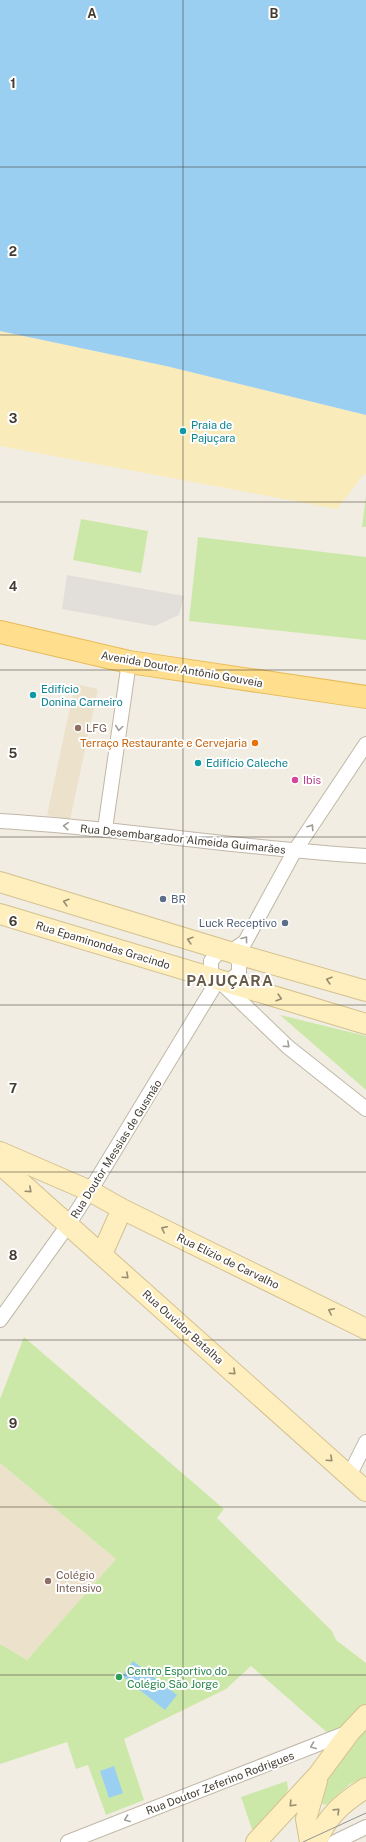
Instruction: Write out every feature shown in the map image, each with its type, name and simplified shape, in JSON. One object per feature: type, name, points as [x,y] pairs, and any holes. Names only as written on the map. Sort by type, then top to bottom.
[{"type":"main road","name":"Avenida Doutor Antônio Gouveia","points":[[0,632],[129,662],[366,697]]},
{"type":"street","points":[[105,829],[129,662]]},
{"type":"street","points":[[366,744],[294,852],[245,942],[230,952],[218,953],[211,961],[211,973],[288,1047],[366,1109]]},
{"type":"street","name":"Rua Desembargador Almeida Guimarães","points":[[0,821],[105,829],[294,852],[366,856]]},
{"type":"street","points":[[0,882],[230,952],[366,991]]},
{"type":"street","name":"Rua Epaminondas Gracindo","points":[[0,914],[366,1024]]},
{"type":"street","points":[[218,980],[231,979],[239,973],[239,961],[230,952]]},
{"type":"street","name":"Rua Doutor Messias de Gusmão","points":[[0,1327],[3,1317],[68,1226],[90,1191],[218,980]]},
{"type":"street","name":"Rua Elízio de Carvalho","points":[[0,1152],[90,1191],[122,1209],[366,1329]]},
{"type":"street","name":"Rua Ouvidor Batalha","points":[[0,1164],[366,1491]]},
{"type":"street","points":[[102,1254],[122,1209]]},
{"type":"street","points":[[350,1476],[366,1442]]},
{"type":"street","name":"Rua Doutor Zeferino Rodrigues","points":[[68,1842],[350,1732],[366,1715]]},
{"type":"street","points":[[256,1842],[318,1775],[350,1732]]},
{"type":"street","points":[[310,1842],[306,1819],[318,1775]]},
{"type":"street","points":[[317,1842],[330,1817],[347,1801],[366,1788]]},
{"type":"street","points":[[335,1842],[366,1827]]},
{"type":"shaded area","points":[[67,575],[184,596],[179,615],[155,626],[62,609]]},
{"type":"shaded area","name":"LFG","points":[[75,684],[98,689],[70,820],[47,815]]},
{"type":"shaded area","name":"Colégio Intensivo","points":[[0,1463],[116,1559],[27,1660],[0,1644]]},
{"type":"green space","points":[[366,496],[366,527],[362,527]]},
{"type":"green space","points":[[81,519],[148,531],[141,573],[73,560]]},
{"type":"green space","points":[[198,537],[366,557],[366,640],[189,621]]},
{"type":"green space","points":[[280,1015],[366,1036],[366,1090]]},
{"type":"green space","points":[[24,1337],[224,1509],[217,1518],[332,1631],[336,1640],[366,1663],[366,1711],[356,1721],[330,1735],[251,1666],[226,1689],[124,1739],[144,1800],[106,1815],[88,1765],[76,1769],[67,1742],[0,1764],[0,1644],[27,1660],[116,1559],[0,1463],[0,1399]]},
{"type":"green space","points":[[366,1723],[366,1777],[350,1784],[324,1805],[322,1803],[325,1778]]},
{"type":"green space","points":[[287,1781],[288,1790],[263,1829],[254,1835],[241,1797]]},
{"type":"sand","name":"Praia de Pajuçara","points":[[0,331],[166,366],[366,415],[366,475],[364,474],[337,509],[0,446]]},
{"type":"water","points":[[0,0],[366,0],[366,415],[166,366],[0,331]]},
{"type":"water","points":[[133,1661],[177,1695],[165,1710],[122,1676]]},
{"type":"water","points":[[114,1766],[123,1793],[109,1798],[100,1771]]},
{"type":"tram line","points":[[303,1842],[366,1813]]},
{"type":"place","name":"Praia de Pajuçara","points":[[183,431]]},
{"type":"place","name":"Edifício Donina Carneiro","points":[[33,695]]},
{"type":"place","name":"LFG","points":[[78,728]]},
{"type":"place","name":"Terraço Restaurante e Cervejaria","points":[[255,743]]},
{"type":"place","name":"Edifício Caleche","points":[[198,763]]},
{"type":"place","name":"Ibis","points":[[295,780]]},
{"type":"place","name":"BR","points":[[163,899]]},
{"type":"place","name":"Luck Receptivo","points":[[285,923]]},
{"type":"place","name":"Colégio Intensivo","points":[[48,1581]]},
{"type":"place","name":"Centro Esportivo do Colégio São Jorge","points":[[119,1677]]},
{"type":"district","name":"PAJUÇARA","points":[[230,981]]}]
